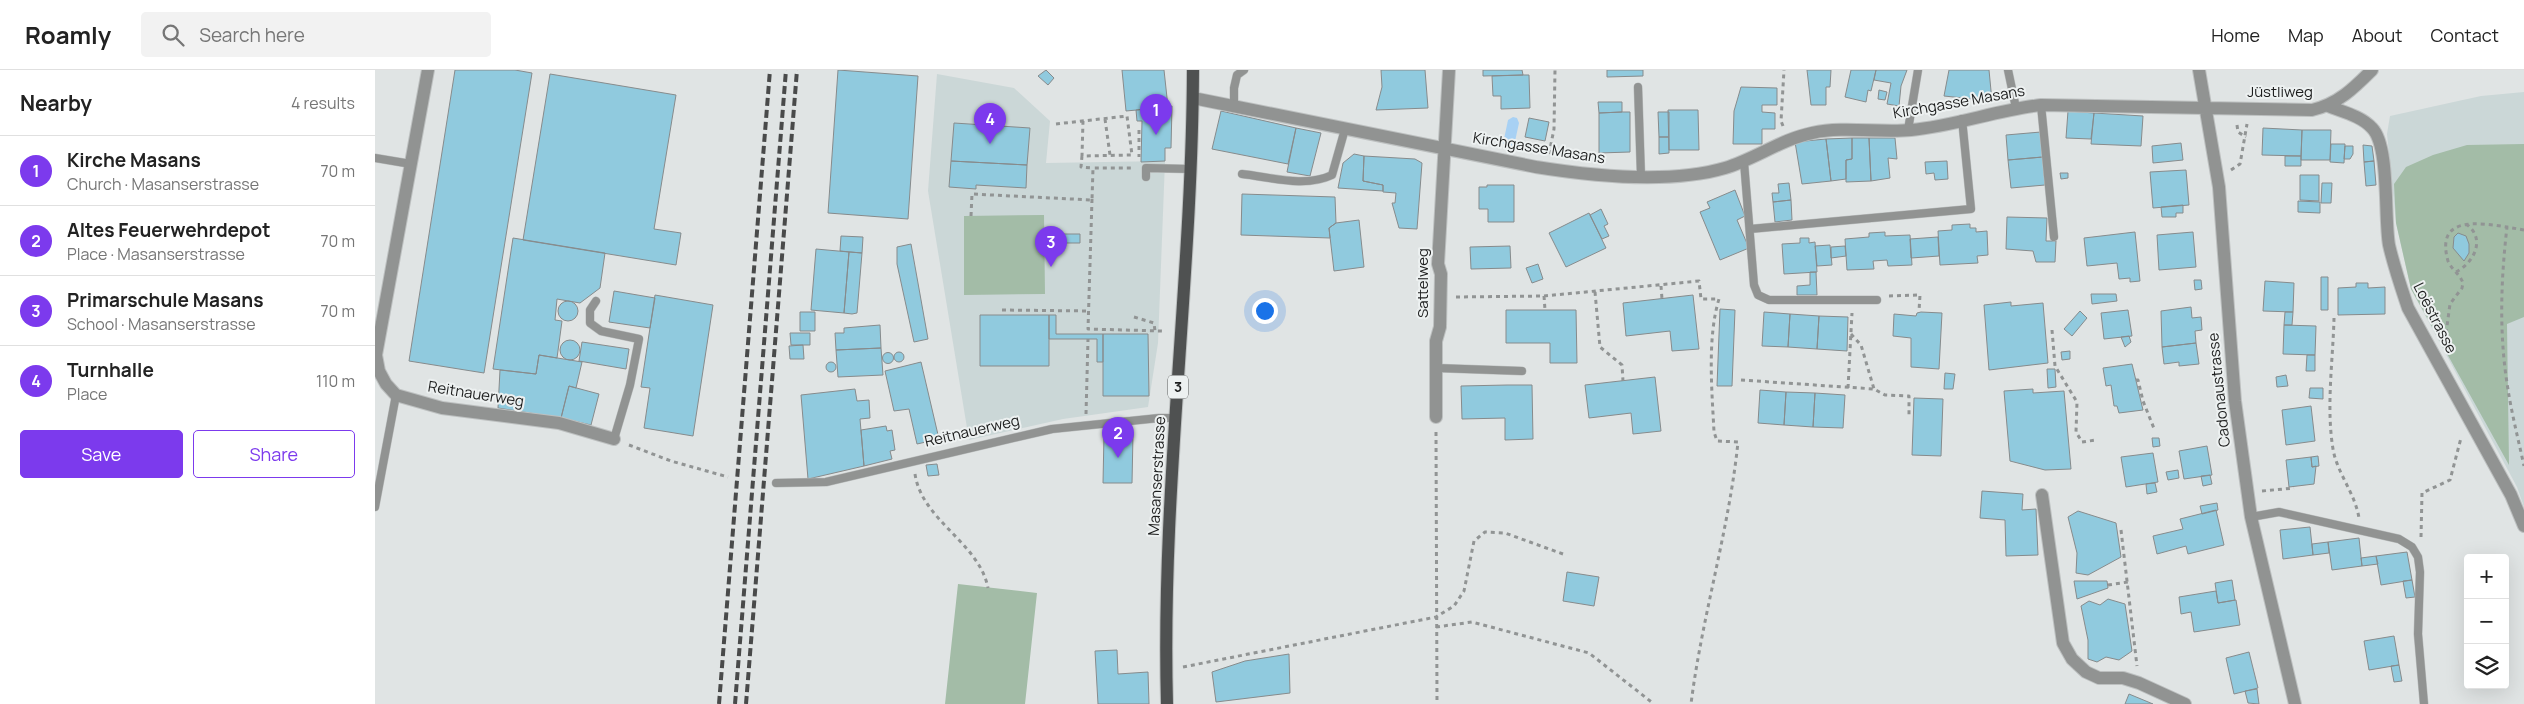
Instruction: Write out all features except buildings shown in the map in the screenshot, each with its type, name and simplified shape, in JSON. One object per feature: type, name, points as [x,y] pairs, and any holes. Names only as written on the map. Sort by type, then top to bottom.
[{"type":"main road","name":"Masanserstrasse","points":[[1167,704],[1166,670],[1171,511],[1191,169],[1193,70]]},
{"type":"street","points":[[396,395],[386,384],[379,370],[376,355],[428,70]]},
{"type":"street","name":"Sattelweg","points":[[1436,417],[1441,274],[1438,264],[1449,70]]},
{"type":"street","name":"Cadonaustrasse","points":[[2199,70],[2219,187],[2235,401],[2251,517],[2295,704]]},
{"type":"street","name":"Jüstliweg","points":[[2205,108],[2298,111],[2328,106],[2349,93],[2372,70]]},
{"type":"street","name":"Kirchgasse Masans","points":[[1193,98],[1445,150],[1575,173],[1641,176],[1675,176],[1701,173],[1743,162],[1795,138],[1813,132],[1908,130],[2016,108],[2041,105],[2205,108]]},
{"type":"street","name":"Loëstrasse","points":[[2328,106],[2359,118],[2374,129],[2383,156],[2389,244],[2398,281],[2408,308],[2523,519]]},
{"type":"street","name":"Reitnauerweg","points":[[396,395],[442,408],[559,423],[614,440]]},
{"type":"street","points":[[2042,495],[2063,643],[2072,659],[2086,672],[2099,678],[2123,678],[2139,683],[2185,704]]},
{"type":"lane","points":[[1234,106],[1234,88],[1237,75],[1245,70]]},
{"type":"lane","points":[[1908,130],[1918,70]]},
{"type":"lane","points":[[2008,70],[2016,108]]},
{"type":"lane","points":[[1638,87],[1641,176]]},
{"type":"lane","points":[[2041,105],[2054,236]]},
{"type":"lane","points":[[1750,229],[1971,209],[1962,119]]},
{"type":"lane","points":[[1242,174],[1301,181],[1324,179],[1331,175],[1345,129]]},
{"type":"lane","points":[[375,158],[411,164]]},
{"type":"lane","points":[[1743,162],[1755,291],[1763,299],[1877,300]]},
{"type":"lane","points":[[1145,177],[1146,168],[1191,169]]},
{"type":"lane","points":[[596,300],[589,310],[589,323],[601,331],[639,339],[630,385],[614,440]]},
{"type":"lane","points":[[1437,368],[1522,371]]},
{"type":"lane","points":[[375,507],[396,395]]},
{"type":"lane","name":"Reitnauerweg","points":[[776,483],[826,482],[1053,429],[1087,424],[1176,418]]},
{"type":"lane","points":[[2251,517],[2279,512],[2399,539],[2412,547],[2418,557],[2421,590],[2418,634],[2424,704]]},
{"type":"path","points":[[1547,162],[1554,129],[1555,70]]},
{"type":"path","points":[[1785,70],[1781,121],[1787,134]]},
{"type":"path","points":[[1056,124],[1127,116],[1132,155],[1082,156]]},
{"type":"path","points":[[1105,119],[1110,156]]},
{"type":"path","points":[[1083,121],[1081,167],[1139,168]]},
{"type":"path","points":[[2231,171],[2240,164],[2246,137],[2248,125],[2245,121],[2237,125],[2236,128],[2246,137]]},
{"type":"path","points":[[1139,130],[1139,160]]},
{"type":"path","points":[[1093,168],[1088,332],[1162,331]]},
{"type":"path","points":[[971,216],[972,194],[1091,199]]},
{"type":"path","points":[[2456,272],[2465,267],[2475,256],[2476,234],[2473,229],[2465,224]]},
{"type":"path","points":[[2444,348],[2446,321],[2450,304],[2462,288],[2462,279],[2449,263],[2447,242],[2449,233],[2455,226],[2465,224],[2524,230]]},
{"type":"path","points":[[2507,227],[2503,264],[2503,318],[2507,383],[2524,466]]},
{"type":"path","points":[[1440,297],[1544,296],[1699,281],[1701,298],[1719,298],[1716,310],[1712,371],[1714,432],[1717,442],[1738,442],[1725,524],[1714,568],[1691,704]]},
{"type":"path","points":[[1661,286],[1662,298]]},
{"type":"path","points":[[1595,292],[1600,347],[1622,366],[1623,380]]},
{"type":"path","points":[[1891,296],[1920,295],[1919,311]]},
{"type":"path","points":[[1544,296],[1545,310]]},
{"type":"path","points":[[1848,388],[1852,300]]},
{"type":"path","points":[[1002,310],[1089,311]]},
{"type":"path","points":[[1134,317],[1154,323],[1155,331]]},
{"type":"path","points":[[2335,318],[2331,421],[2333,451],[2357,506],[2360,531]]},
{"type":"path","points":[[2052,330],[2055,366],[2077,402],[2076,432],[2082,442],[2096,440]]},
{"type":"path","points":[[1851,334],[1861,345],[1873,389]]},
{"type":"path","points":[[1087,424],[1088,339]]},
{"type":"path","points":[[1741,380],[1873,389],[1885,395],[1909,396],[1909,415]]},
{"type":"path","points":[[2136,380],[2138,380],[2143,401],[2155,431]]},
{"type":"path","points":[[1436,417],[1435,617],[1437,704]]},
{"type":"path","points":[[2421,543],[2422,493],[2450,480],[2464,430]]},
{"type":"path","points":[[614,440],[671,461],[728,477]]},
{"type":"path","points":[[913,461],[917,484],[924,500],[982,568],[988,588]]},
{"type":"path","points":[[2259,492],[2294,488]]},
{"type":"path","points":[[2121,530],[2139,683]]},
{"type":"path","points":[[1166,670],[1435,617],[1454,606],[1464,591],[1474,541],[1485,532],[1505,533],[1563,554]]},
{"type":"path","points":[[2107,585],[2127,582]]},
{"type":"path","points":[[1436,627],[1472,622],[1589,653],[1654,704]]},
{"type":"shaded area","points":[[937,74],[1014,88],[1050,121],[1046,163],[1165,161],[1158,343],[1148,407],[1063,419],[969,440],[928,191]]},
{"type":"shaded area","points":[[2524,92],[2524,507],[2517,487],[2411,289],[2396,223],[2387,134],[2390,116],[2481,96]]},
{"type":"green space","points":[[2524,144],[2524,317],[2507,324],[2509,465],[2411,289],[2396,223],[2394,184],[2406,167],[2433,155],[2467,145]]},
{"type":"green space","points":[[1044,215],[1045,294],[964,295],[964,216]]},
{"type":"green space","points":[[958,584],[1037,593],[1025,704],[945,704]]},
{"type":"water","points":[[1513,117],[1517,118],[1519,123],[1514,146],[1503,144],[1508,120]]},
{"type":"railway","points":[[719,704],[770,70]]},
{"type":"railway","points":[[735,704],[786,70]]},
{"type":"railway","points":[[746,704],[797,70]]},
{"type":"place","name":"Kirche Masans","points":[[1156,135]]},
{"type":"place","name":"Turnhalle","points":[[990,144]]},
{"type":"place","name":"Primarschule Masans","points":[[1051,267]]},
{"type":"place","name":"Altes Feuerwehrdepot","points":[[1118,458]]}]
